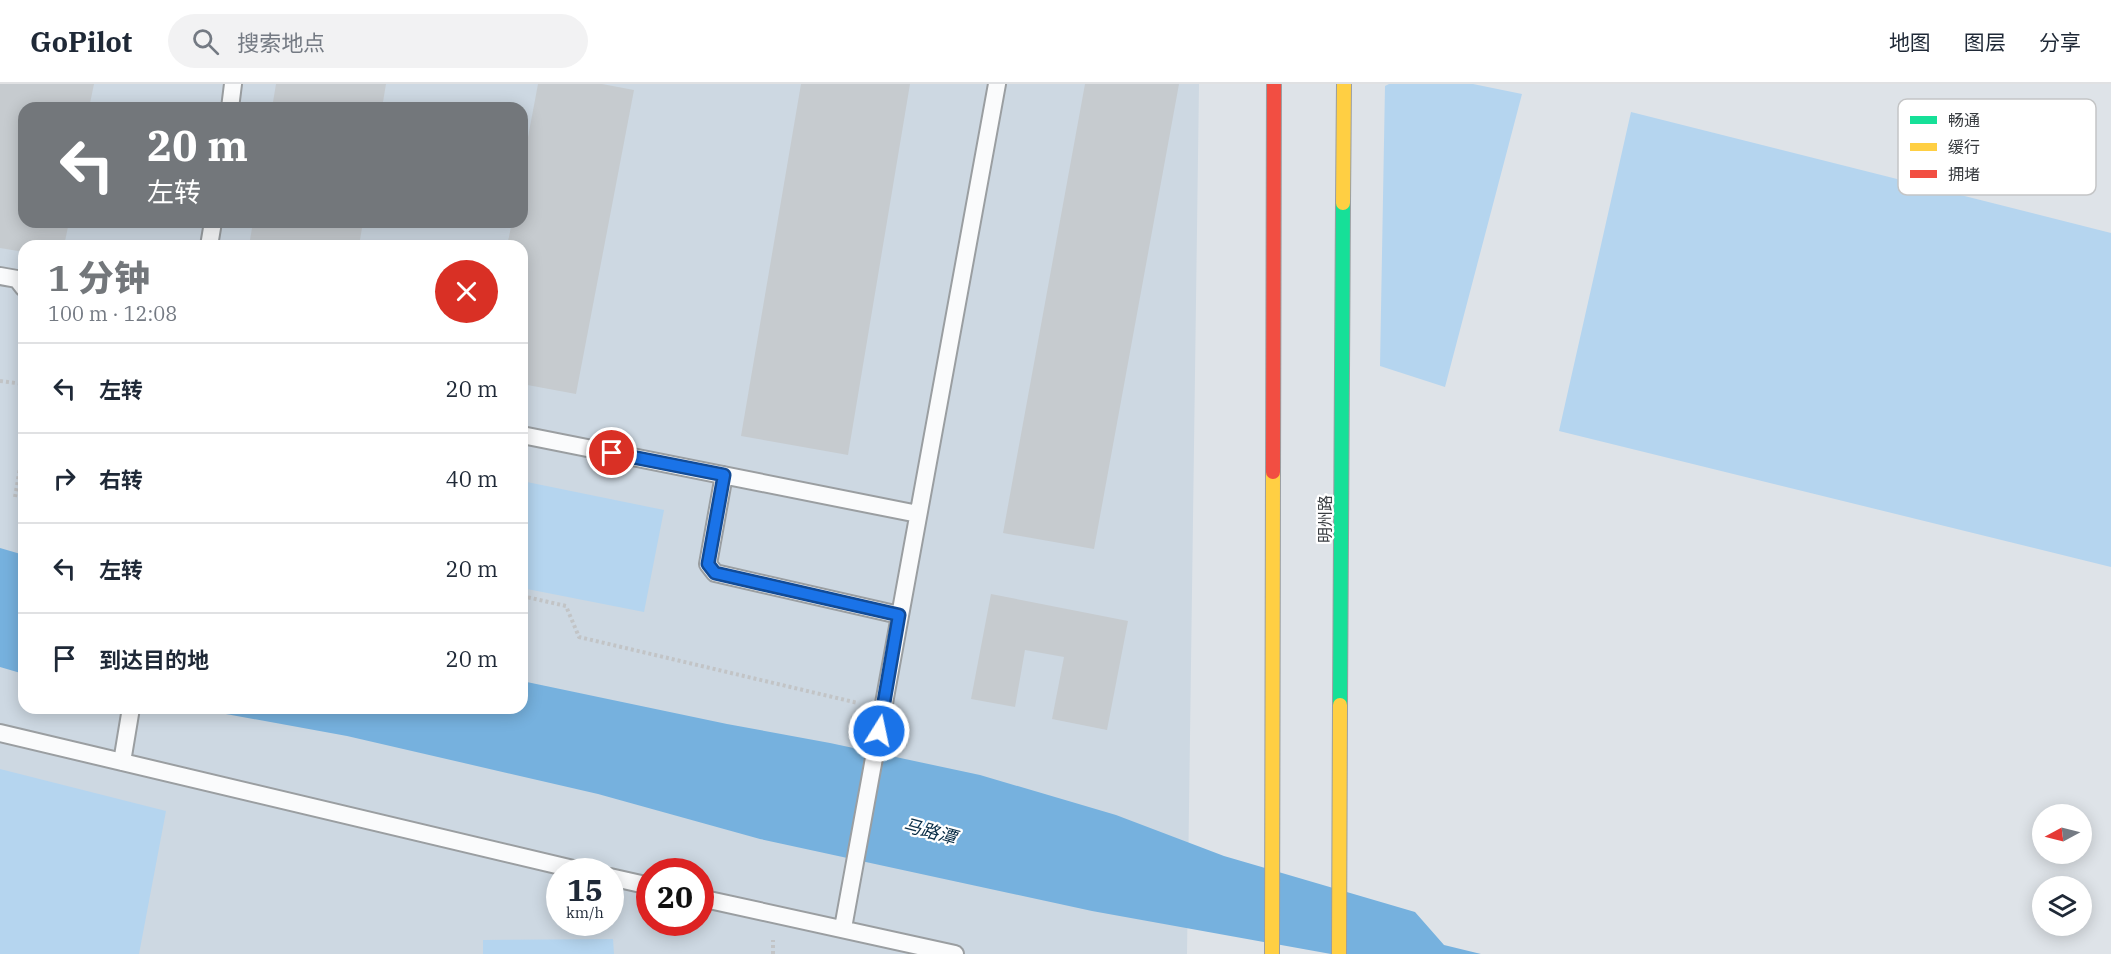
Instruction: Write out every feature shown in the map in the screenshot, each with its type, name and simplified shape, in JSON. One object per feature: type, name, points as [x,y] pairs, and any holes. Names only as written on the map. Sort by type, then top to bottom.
[{"type":"main road","points":[[1272,954],[1274,84]]},
{"type":"main road","name":"明州路","points":[[1339,954],[1344,84]]},
{"type":"lane","points":[[231,102],[233,84]]},
{"type":"lane","points":[[843,928],[998,84]]},
{"type":"lane","points":[[0,276],[18,280]]},
{"type":"lane","points":[[528,436],[918,514]]},
{"type":"lane","points":[[724,475],[708,564],[715,573],[899,615]]},
{"type":"lane","points":[[122,762],[130,714]]},
{"type":"lane","points":[[0,733],[546,863]]},
{"type":"lane","points":[[714,901],[955,954]]},
{"type":"path","points":[[0,381],[18,383]]},
{"type":"path","points":[[15,497],[18,480]]},
{"type":"path","points":[[528,597],[566,606],[579,637],[882,709]]},
{"type":"shaded area","points":[[0,84],[1199,84],[1187,954],[0,954]]},
{"type":"shaded area","points":[[1389,84],[1473,84],[1522,94],[1445,387],[1380,366],[1385,86]]},
{"type":"shaded area","points":[[1631,112],[1898,179],[1898,195],[1960,195],[2111,233],[2111,567],[1559,431]]},
{"type":"shaded area","points":[[528,482],[664,510],[644,612],[528,589]]},
{"type":"shaded area","points":[[0,769],[166,811],[139,954],[0,954]]},
{"type":"shaded area","points":[[613,939],[614,954],[483,954],[483,940]]},
{"type":"water","points":[[0,548],[18,553],[18,672],[0,667]]},
{"type":"water","name":"马路潭","points":[[528,682],[980,775],[1116,815],[1224,856],[1415,912],[1444,945],[1481,954],[1331,954],[1092,911],[760,839],[598,794],[347,736],[226,714],[528,714]]},
{"type":"building","points":[[0,84],[94,84],[90,102],[18,102],[18,228],[68,228],[65,240],[18,240],[18,251],[0,248]]},
{"type":"building","points":[[276,84],[386,84],[383,102],[273,102]]},
{"type":"building","points":[[538,84],[602,84],[634,90],[576,394],[528,385],[528,240],[508,240],[511,228],[528,228],[528,137]]},
{"type":"building","points":[[801,84],[910,84],[848,455],[741,436]]},
{"type":"building","points":[[1085,84],[1179,84],[1094,549],[1003,533]]},
{"type":"building","points":[[252,228],[362,228],[360,240],[250,240]]},
{"type":"building","points":[[991,594],[1128,621],[1107,730],[1052,719],[1064,657],[1025,650],[1015,707],[971,699]]},
{"type":"traffic: fast","points":[[1340,705],[1343,203]]},
{"type":"traffic: slow","points":[[1343,203],[1344,84]]},
{"type":"traffic: slow","points":[[1272,954],[1273,472]]},
{"type":"traffic: slow","points":[[1339,954],[1340,705]]},
{"type":"traffic: jam","points":[[1273,472],[1274,84]]},
{"type":"route","points":[[612,453],[724,475],[708,564],[715,573],[899,615],[879,731]]}]
